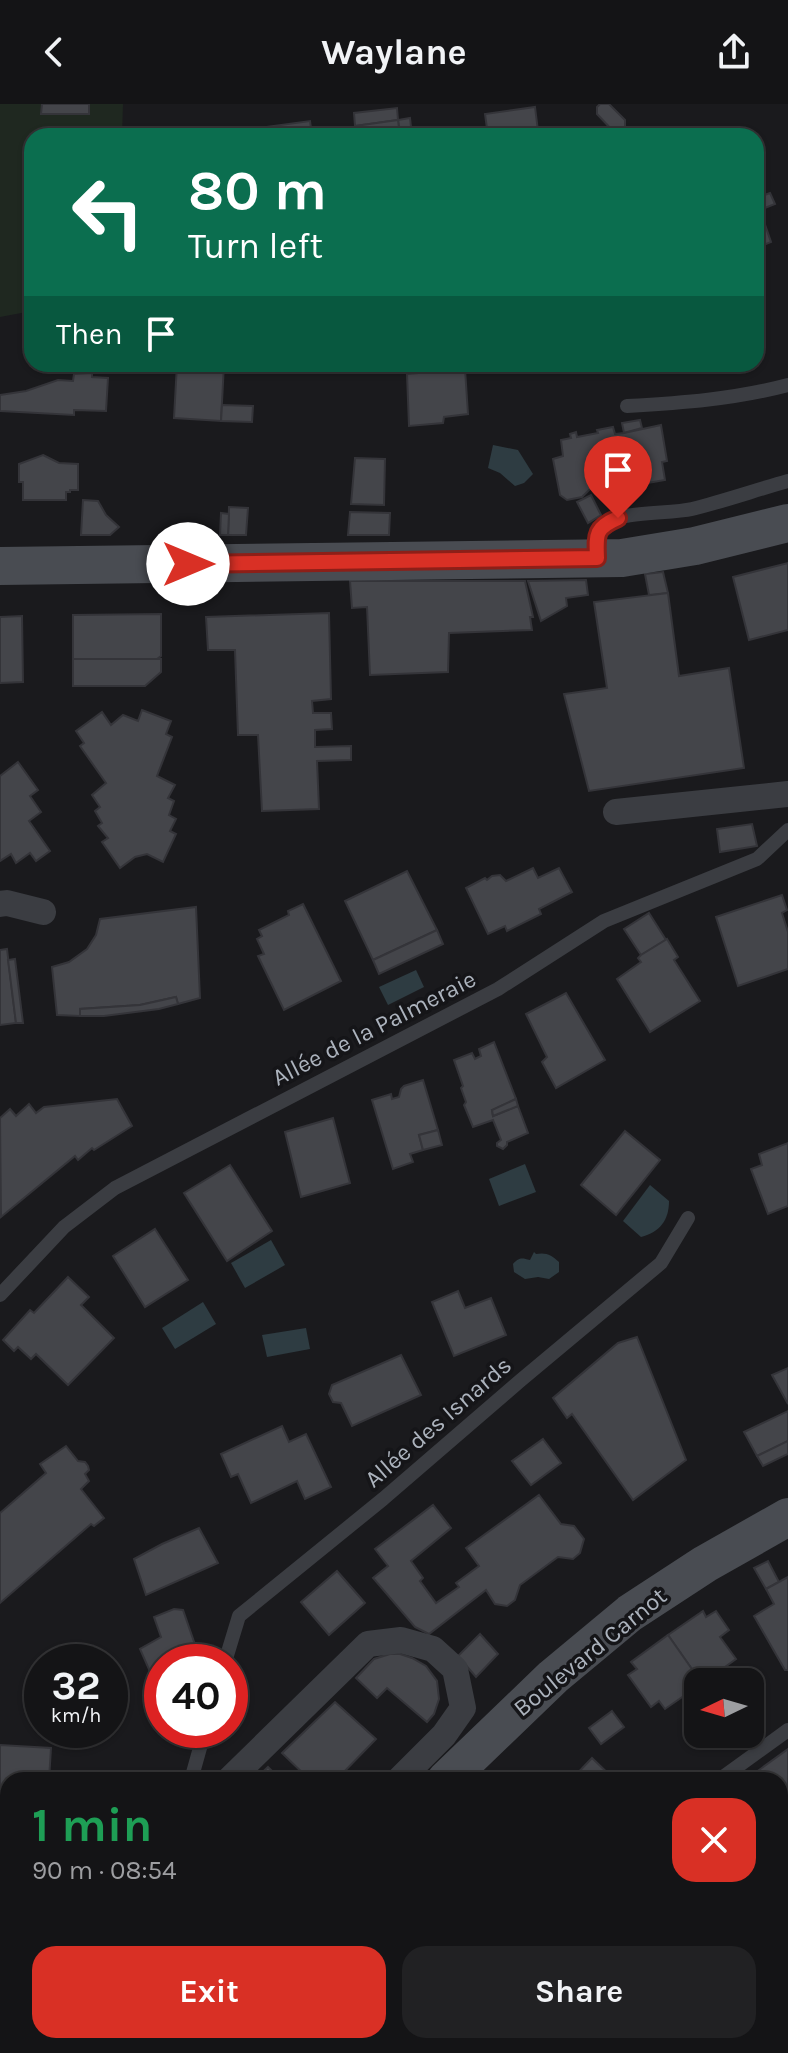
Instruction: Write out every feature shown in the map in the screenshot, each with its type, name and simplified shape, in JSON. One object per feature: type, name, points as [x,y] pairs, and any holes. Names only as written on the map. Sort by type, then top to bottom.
[{"type":"street","points":[[0,566],[622,558],[695,546],[788,523]]},
{"type":"street","points":[[616,812],[788,794]]},
{"type":"street","points":[[0,904],[43,912]]},
{"type":"street","name":"Boulevard Carnot","points":[[454,1772],[553,1677],[630,1613],[705,1564],[788,1517]]},
{"type":"street","points":[[237,1772],[368,1644],[401,1640],[433,1649],[455,1669],[463,1708],[444,1735],[407,1772]]},
{"type":"lane","points":[[627,406],[723,398],[788,385]]},
{"type":"lane","points":[[597,558],[599,530],[604,524],[618,518],[689,510],[788,481]]},
{"type":"lane","name":"Allée de la Palmeraie","points":[[0,1295],[64,1227],[115,1188],[498,989],[604,921],[757,859],[788,830]]},
{"type":"lane","name":"Allée des Isnards","points":[[230,1644],[239,1616],[383,1499],[661,1263],[688,1218]]},
{"type":"lane","points":[[730,1772],[788,1730]]},
{"type":"lane","points":[[193,1772],[200,1748]]},
{"type":"shaded area","points":[[0,104],[123,104],[122,128],[24,128],[24,312],[0,317]]},
{"type":"shaded area","points":[[493,445],[518,450],[533,474],[524,483],[515,486],[500,473],[488,468]]},
{"type":"shaded area","points":[[416,970],[424,987],[388,1005],[379,987]]},
{"type":"shaded area","points":[[525,1164],[536,1192],[499,1206],[489,1179]]},
{"type":"shaded area","points":[[650,1185],[669,1201],[669,1208],[658,1228],[641,1237],[623,1221]]},
{"type":"shaded area","points":[[271,1240],[285,1265],[245,1288],[231,1263]]},
{"type":"shaded area","points":[[534,1252],[546,1254],[559,1262],[559,1272],[549,1279],[525,1279],[514,1272],[515,1262],[530,1260]]},
{"type":"shaded area","points":[[203,1302],[216,1324],[175,1349],[162,1328]]},
{"type":"shaded area","points":[[306,1328],[310,1349],[267,1357],[262,1335]]},
{"type":"building","points":[[42,104],[89,104],[89,114],[41,114]]},
{"type":"building","points":[[609,104],[625,120],[625,127],[610,128],[597,114],[597,107]]},
{"type":"building","points":[[535,107],[538,128],[487,128],[485,114]]},
{"type":"building","points":[[397,108],[398,120],[355,126],[354,113]]},
{"type":"building","points":[[410,118],[411,128],[399,128],[398,120]]},
{"type":"building","points":[[398,120],[399,128],[355,128]]},
{"type":"building","points":[[310,121],[311,128],[258,128]]},
{"type":"building","points":[[770,193],[775,204],[764,208],[764,195]]},
{"type":"building","points":[[764,222],[771,242],[764,245]]},
{"type":"building","points":[[177,372],[224,372],[221,421],[174,418]]},
{"type":"building","points":[[465,372],[468,414],[444,417],[443,423],[409,426],[407,374]]},
{"type":"building","points":[[92,373],[92,377],[108,378],[106,411],[74,410],[74,415],[0,411],[0,395],[26,391],[58,380],[73,381],[74,374]]},
{"type":"building","points":[[222,405],[253,406],[252,422],[221,421]]},
{"type":"building","points":[[640,420],[642,428],[624,433],[622,423]]},
{"type":"building","points":[[661,425],[667,461],[662,462],[665,480],[630,486],[628,477],[591,488],[582,497],[567,500],[560,495],[553,459],[563,456],[561,440],[571,438],[570,434],[576,432],[577,437],[613,427],[615,434]]},
{"type":"building","points":[[43,455],[59,463],[78,464],[78,490],[66,492],[66,500],[23,500],[19,464]]},
{"type":"building","points":[[355,458],[385,459],[384,505],[351,504]]},
{"type":"building","points":[[591,495],[601,515],[588,523],[577,502]]},
{"type":"building","points":[[83,500],[98,501],[106,515],[119,527],[110,535],[81,535]]},
{"type":"building","points":[[229,507],[248,508],[246,535],[228,535]]},
{"type":"building","points":[[350,512],[390,513],[389,535],[348,535]]},
{"type":"building","points":[[221,513],[229,514],[228,535],[220,535]]},
{"type":"building","points":[[788,563],[788,630],[749,640],[733,577]]},
{"type":"building","points":[[663,572],[668,593],[649,595],[645,574]]},
{"type":"building","points":[[586,580],[588,595],[566,598],[567,606],[541,621],[528,581]]},
{"type":"building","points":[[350,581],[525,581],[533,617],[530,617],[532,630],[449,633],[448,672],[370,675],[367,607],[352,608]]},
{"type":"building","points":[[668,593],[679,676],[729,668],[744,768],[589,791],[564,694],[607,688],[594,602]]},
{"type":"building","points":[[329,613],[331,699],[312,701],[313,713],[331,713],[332,729],[315,730],[315,747],[351,746],[351,760],[317,761],[319,809],[262,811],[258,735],[238,735],[235,650],[208,650],[206,617]]},
{"type":"building","points":[[161,614],[161,656],[157,659],[73,659],[73,615]]},
{"type":"building","points":[[22,616],[23,682],[0,683],[0,617]]},
{"type":"building","points":[[73,659],[161,659],[161,672],[145,686],[73,686]]},
{"type":"building","points":[[142,710],[171,721],[166,734],[172,737],[157,776],[175,785],[168,798],[174,801],[169,815],[176,819],[170,831],[176,834],[163,862],[147,854],[135,857],[120,868],[102,842],[108,838],[98,826],[102,823],[95,811],[100,807],[92,795],[106,783],[80,746],[84,743],[76,731],[102,712],[111,725],[123,715],[138,721]]},
{"type":"building","points":[[18,762],[38,790],[30,796],[41,812],[29,821],[50,851],[36,861],[30,853],[16,863],[11,854],[0,861],[0,776]]},
{"type":"building","points":[[752,824],[757,846],[720,852],[717,829]]},
{"type":"building","points":[[533,868],[538,878],[559,868],[572,892],[539,909],[541,914],[507,931],[505,926],[488,934],[466,888],[492,876],[500,875],[506,881]]},
{"type":"building","points":[[407,871],[437,930],[373,960],[345,901]]},
{"type":"building","points":[[782,895],[787,910],[782,913],[788,932],[788,969],[738,986],[716,917]]},
{"type":"building","points":[[303,904],[341,981],[284,1010],[258,956],[264,954],[257,939],[262,936],[259,930]]},
{"type":"building","points":[[196,907],[200,998],[178,1004],[176,997],[140,1005],[80,1009],[80,1016],[57,1015],[52,967],[69,962],[87,949],[96,935],[100,919]]},
{"type":"building","points":[[649,913],[666,940],[641,955],[624,929]]},
{"type":"building","points":[[437,930],[443,944],[379,974],[373,960]]},
{"type":"building","points":[[667,939],[678,957],[674,960],[700,1001],[650,1032],[617,979],[641,962],[638,958],[641,955]]},
{"type":"building","points":[[7,949],[16,1023],[0,1025],[0,950]]},
{"type":"building","points":[[15,959],[23,1023],[16,1023],[8,960]]},
{"type":"building","points":[[566,993],[605,1060],[556,1088],[542,1062],[547,1057],[526,1014]]},
{"type":"building","points":[[176,997],[178,1004],[159,1009],[80,1016],[80,1009],[140,1005]]},
{"type":"building","points":[[494,1042],[516,1099],[492,1110],[493,1116],[518,1106],[528,1133],[507,1142],[503,1149],[497,1146],[501,1140],[493,1120],[473,1127],[464,1105],[463,1086],[454,1060],[472,1053],[475,1059],[481,1056],[479,1049]]},
{"type":"building","points":[[423,1080],[438,1130],[419,1135],[423,1150],[410,1154],[413,1162],[393,1169],[372,1100],[391,1094],[392,1099],[399,1097],[404,1086]]},
{"type":"building","points":[[117,1099],[132,1126],[94,1150],[92,1148],[78,1160],[75,1156],[1,1217],[0,1118],[10,1109],[16,1116],[29,1104],[36,1113],[44,1107]]},
{"type":"building","points":[[516,1099],[518,1106],[493,1116],[492,1110]]},
{"type":"building","points":[[333,1118],[350,1183],[301,1197],[285,1132]]},
{"type":"building","points":[[438,1130],[442,1145],[423,1150],[419,1135]]},
{"type":"building","points":[[625,1131],[660,1160],[616,1215],[581,1185]]},
{"type":"building","points":[[788,1143],[788,1206],[768,1214],[751,1169],[762,1165],[759,1154]]},
{"type":"building","points":[[230,1165],[272,1231],[227,1261],[184,1193]]},
{"type":"building","points":[[155,1229],[188,1280],[145,1307],[113,1256]]},
{"type":"building","points":[[68,1277],[89,1297],[81,1305],[114,1338],[68,1385],[36,1354],[31,1359],[18,1347],[14,1351],[3,1340],[30,1310],[34,1313]]},
{"type":"building","points":[[458,1291],[465,1308],[491,1298],[506,1335],[454,1356],[432,1302]]},
{"type":"building","points":[[637,1337],[686,1460],[633,1500],[572,1414],[567,1418],[553,1398],[618,1343]]},
{"type":"building","points":[[401,1355],[421,1395],[352,1426],[341,1403],[333,1402],[329,1394],[332,1385]]},
{"type":"building","points":[[788,1368],[788,1404],[772,1375]]},
{"type":"building","points":[[788,1411],[788,1441],[757,1456],[744,1432]]},
{"type":"building","points":[[282,1426],[289,1442],[306,1434],[331,1487],[305,1499],[297,1481],[251,1503],[238,1474],[231,1477],[221,1454]]},
{"type":"building","points":[[543,1439],[561,1463],[531,1485],[512,1461]]},
{"type":"building","points":[[788,1441],[788,1454],[763,1466],[757,1456]]},
{"type":"building","points":[[66,1446],[78,1461],[88,1466],[85,1474],[89,1481],[81,1489],[104,1518],[94,1526],[91,1524],[0,1603],[0,1513],[46,1473],[40,1464]]},
{"type":"building","points":[[539,1495],[561,1524],[574,1526],[584,1539],[580,1553],[573,1559],[558,1557],[520,1585],[515,1600],[507,1606],[495,1604],[486,1590],[429,1634],[415,1627],[373,1578],[388,1566],[375,1549],[433,1505],[451,1528],[411,1561],[423,1578],[420,1581],[436,1603],[459,1587],[456,1583],[479,1566],[466,1548]]},
{"type":"building","points":[[199,1528],[218,1563],[146,1595],[134,1559]]},
{"type":"building","points":[[768,1561],[779,1582],[766,1589],[754,1568]]},
{"type":"building","points":[[337,1571],[365,1603],[329,1635],[301,1602]]},
{"type":"building","points":[[788,1577],[788,1670],[785,1670],[754,1616],[774,1604],[766,1589]]},
{"type":"building","points":[[174,1609],[183,1610],[195,1644],[149,1644],[161,1637],[154,1617]]},
{"type":"building","points":[[703,1611],[706,1617],[716,1611],[729,1630],[720,1637],[736,1659],[723,1668],[691,1668],[668,1635]]},
{"type":"building","points":[[480,1634],[498,1654],[476,1677],[458,1656]]},
{"type":"building","points":[[668,1635],[691,1668],[684,1668],[684,1696],[665,1709],[659,1701],[651,1707],[628,1675],[637,1669],[631,1662]]},
{"type":"building","points":[[390,1654],[412,1658],[426,1666],[437,1681],[439,1699],[434,1714],[427,1722],[387,1688],[377,1698],[356,1678],[374,1659]]},
{"type":"building","points":[[335,1702],[376,1739],[344,1772],[302,1772],[282,1753]]},
{"type":"building","points":[[612,1711],[624,1727],[601,1744],[589,1728]]},
{"type":"building","points":[[0,1745],[51,1748],[50,1772],[0,1772]]},
{"type":"building","points":[[788,1749],[788,1772],[759,1770]]},
{"type":"building","points":[[592,1758],[607,1772],[579,1772]]},
{"type":"route","points":[[188,564],[597,558],[599,530],[604,524],[618,518]]}]
